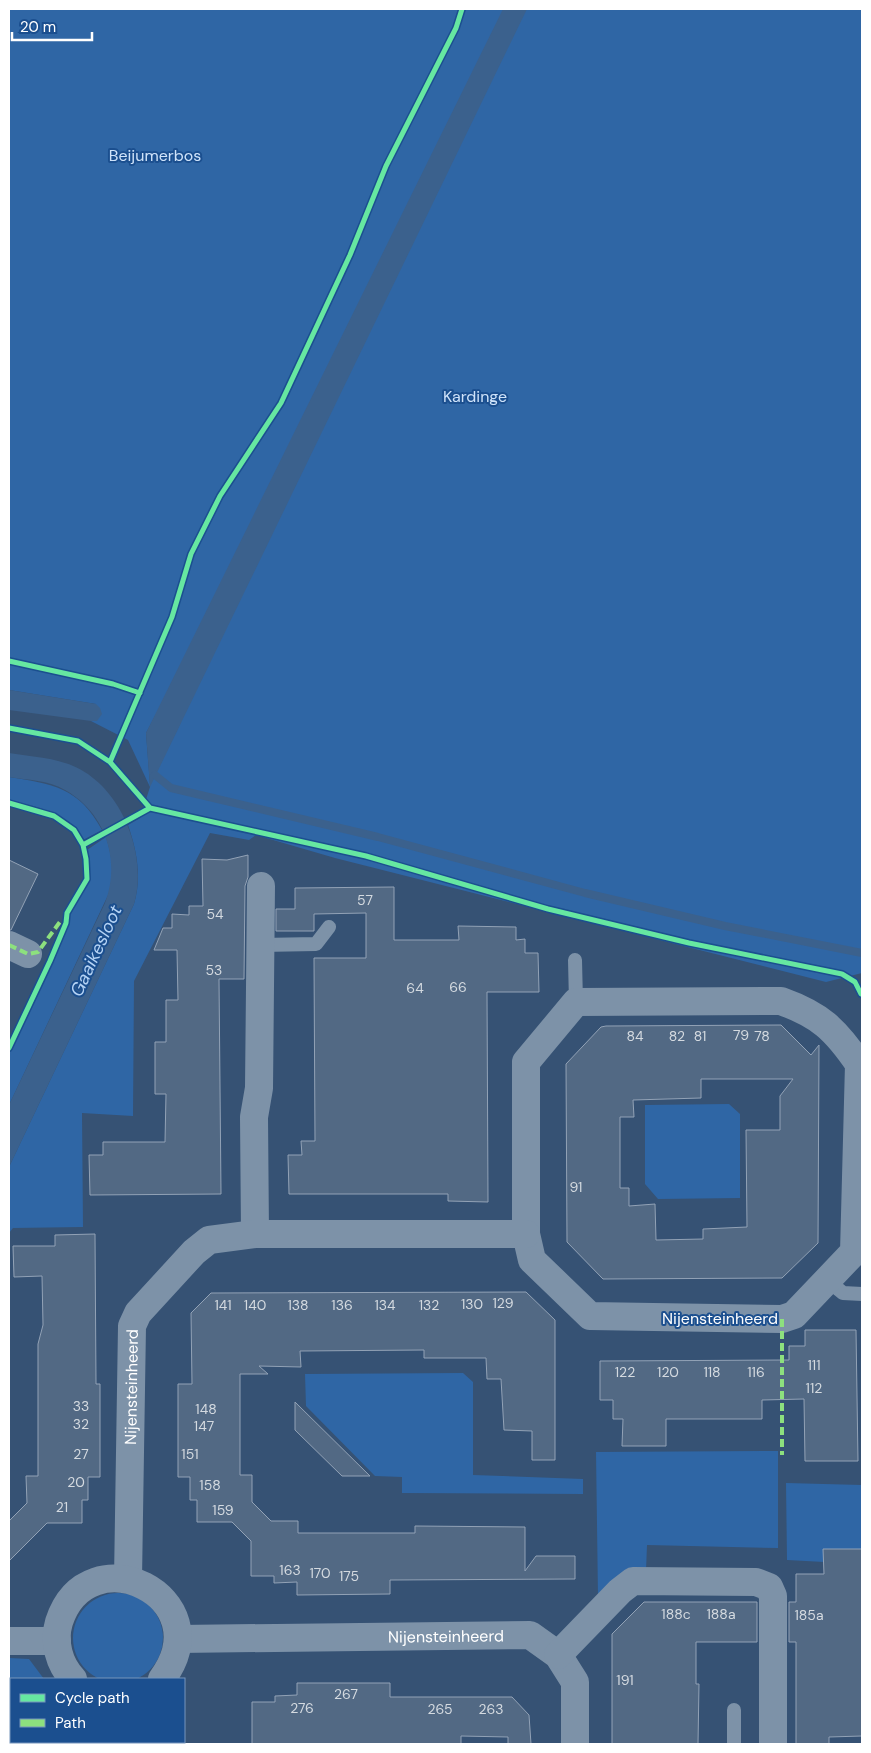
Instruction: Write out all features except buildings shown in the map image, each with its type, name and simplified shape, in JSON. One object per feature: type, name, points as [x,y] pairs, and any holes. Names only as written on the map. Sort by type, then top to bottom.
[{"type":"street","points":[[255,1234],[254,1117],[259,1088],[261,886]]},
{"type":"street","name":"Nijensteinheerd","points":[[781,1001],[805,1010],[823,1020],[848,1049],[858,1064],[854,1252],[794,1315],[782,1319],[590,1316],[532,1260],[526,1234],[526,1062],[576,1002],[781,1001]]},
{"type":"street","name":"Nijensteinheerd","points":[[128,1579],[132,1326],[138,1313],[194,1252],[210,1240],[255,1234],[526,1234]]},
{"type":"street","points":[[72,1678],[58,1654],[57,1641],[62,1614],[68,1602],[78,1593],[102,1580],[128,1579],[154,1590],[172,1612],[178,1639],[170,1668],[163,1678]]},
{"type":"street","points":[[558,1655],[620,1591],[633,1581],[756,1582],[769,1587],[773,1596],[773,1744]]},
{"type":"street","name":"Nijensteinheerd","points":[[178,1639],[530,1635],[558,1655],[575,1682],[575,1744]]},
{"type":"street","points":[[9,1641],[57,1641]]},
{"type":"lane","points":[[261,945],[316,944],[329,927]]},
{"type":"lane","points":[[575,960],[576,1002]]},
{"type":"lane","points":[[827,1280],[843,1293],[862,1294]]},
{"type":"lane","points":[[734,1710],[734,1744]]},
{"type":"green space","name":"Kardinge","points":[[9,9],[862,9],[862,973],[826,982],[335,858],[256,835],[249,840],[210,833],[134,981],[133,1116],[82,1113],[83,1227],[13,1228],[9,1233],[9,1167],[134,904],[138,874],[134,845],[128,825],[140,818],[150,787],[128,740],[91,721],[95,721],[96,704],[9,690]],"holes":[[[155,716],[181,722],[150,785],[146,733]]]},
{"type":"green space","points":[[9,777],[38,782],[63,790],[74,796],[84,805],[102,830],[83,840],[70,823],[61,817],[41,808],[9,800]]},
{"type":"green space","points":[[106,837],[112,865],[109,893],[9,1105],[9,1053],[67,929],[69,914],[90,877],[87,850]]},
{"type":"green space","points":[[729,1104],[740,1114],[740,1198],[658,1199],[645,1184],[645,1105]]},
{"type":"green space","points":[[463,1373],[473,1382],[473,1475],[583,1479],[583,1494],[402,1493],[402,1477],[375,1476],[306,1406],[305,1374]]},
{"type":"green space","points":[[778,1451],[778,1548],[647,1545],[646,1571],[598,1597],[596,1452]]},
{"type":"green space","points":[[786,1483],[862,1485],[862,1564],[787,1560]]},
{"type":"green space","points":[[109,1594],[127,1594],[143,1601],[155,1613],[162,1629],[162,1647],[155,1663],[150,1670],[137,1678],[99,1678],[86,1670],[74,1647],[74,1629],[81,1613],[93,1601]]},
{"type":"green space","points":[[9,1658],[29,1659],[43,1678],[10,1678],[10,1743],[62,1744],[9,1744]]},
{"type":"water","points":[[503,9],[527,9],[150,787],[146,733]]},
{"type":"water","points":[[9,690],[96,704],[102,714],[97,721],[91,721],[9,710]]},
{"type":"water","name":"Gaaikesloot","points":[[9,753],[65,763],[84,772],[101,785],[115,801],[133,841],[138,884],[134,904],[9,1167],[9,1105],[105,903],[110,887],[111,871],[106,839],[91,811],[79,800],[59,787],[45,782],[9,777]]},
{"type":"waterway","points":[[155,775],[171,788],[378,837],[585,893],[725,926],[862,953]]},
{"type":"marked path","points":[[9,945],[28,954],[38,952],[62,919]]},
{"type":"marked path","points":[[782,1319],[782,1455]]},
{"type":"cycle path","points":[[110,762],[172,617],[191,554],[220,496],[281,403],[350,255],[386,166],[456,28],[462,9]]},
{"type":"cycle path","points":[[9,661],[113,684],[140,693]]},
{"type":"cycle path","points":[[9,728],[78,741],[110,762],[150,808],[366,856],[548,909],[689,943],[842,974],[855,982],[861,994]]},
{"type":"cycle path","points":[[9,803],[54,816],[74,830],[83,845],[87,879],[67,913],[66,923],[50,961],[9,1048]]},
{"type":"cycle path","points":[[83,845],[150,808]]},
{"type":"park label","name":"Beijumerbos","points":[[155,155]]}]
